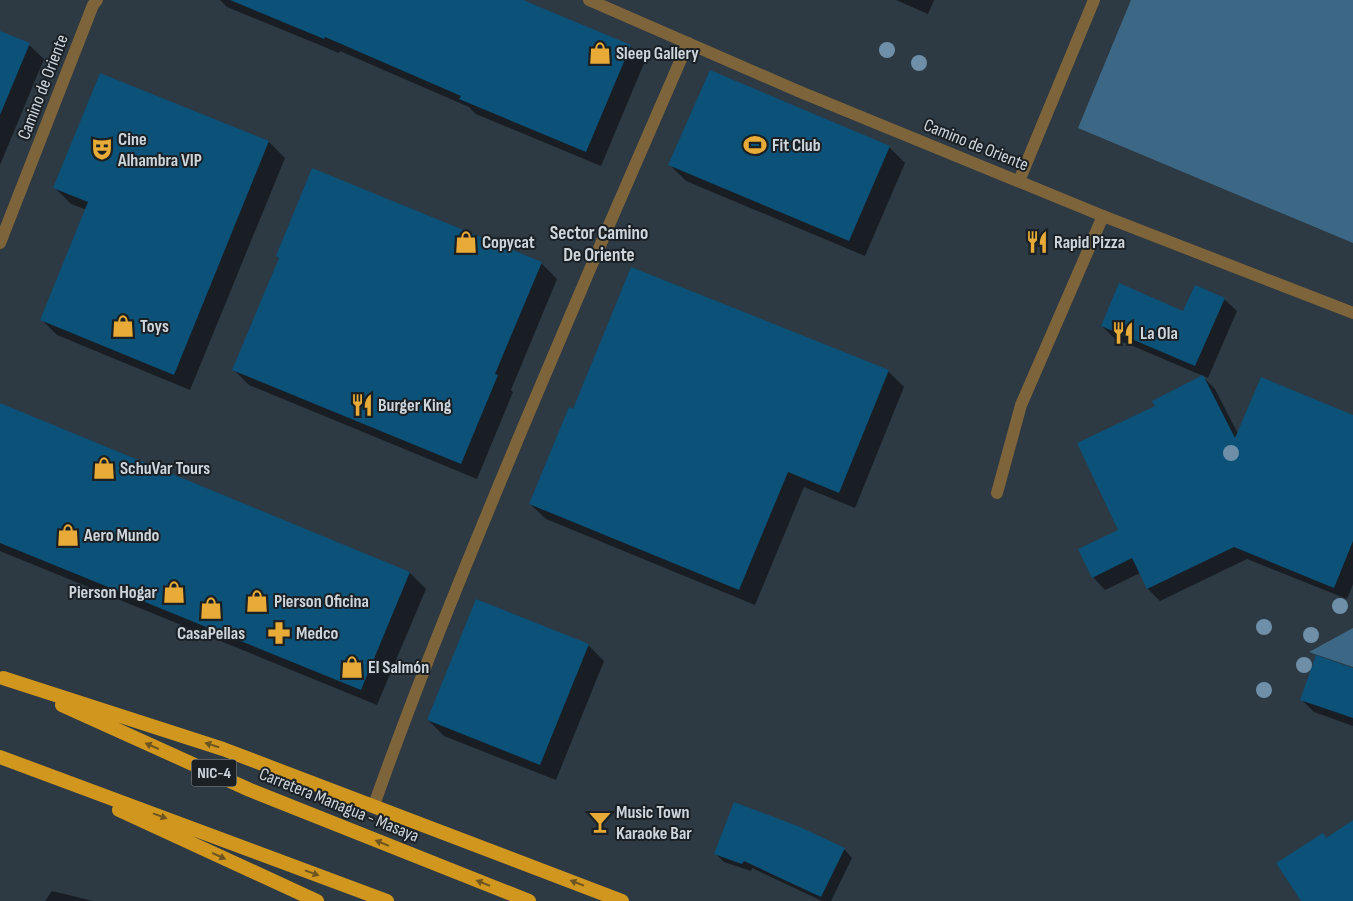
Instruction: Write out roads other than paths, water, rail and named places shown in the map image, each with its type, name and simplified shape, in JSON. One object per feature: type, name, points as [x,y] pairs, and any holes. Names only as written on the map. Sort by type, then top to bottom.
[{"type":"highway","points":[[1,678],[223,749],[622,901]]},
{"type":"highway","name":"Carretera Managua - Masaya","points":[[1,678],[250,790],[528,901]]},
{"type":"highway","points":[[0,757],[387,901]]},
{"type":"highway","points":[[16,763],[317,901]]},
{"type":"street","name":"Camino de Oriente","points":[[0,243],[97,0]]},
{"type":"street","name":"Camino de Oriente","points":[[589,0],[798,91],[1103,216],[1353,313]]},
{"type":"street","points":[[1019,181],[1094,0]]},
{"type":"street","points":[[374,805],[476,540],[620,196],[688,43]]},
{"type":"street","points":[[997,493],[1021,405],[1103,216]]},
{"type":"place","name":"Sleep Gallery","points":[[600,53]]},
{"type":"place","name":"Fit Club","points":[[755,145]]},
{"type":"place","name":"Cine Alhambra VIP","points":[[102,149]]},
{"type":"place","name":"Copycat","points":[[466,242]]},
{"type":"place","name":"Rapid Pizza","points":[[1037,242]]},
{"type":"place","name":"Toys","points":[[123,326]]},
{"type":"place","name":"La Ola","points":[[1123,333]]},
{"type":"place","name":"Burger King","points":[[362,405]]},
{"type":"place","name":"SchuVar Tours","points":[[104,468]]},
{"type":"place","name":"Aero Mundo","points":[[68,535]]},
{"type":"place","name":"Pierson Hogar","points":[[174,592]]},
{"type":"place","name":"Pierson Oficina","points":[[257,601]]},
{"type":"place","name":"CasaPellas","points":[[211,608]]},
{"type":"place","name":"Medco","points":[[279,633]]},
{"type":"place","name":"El Salmón","points":[[352,667]]},
{"type":"place","name":"Music Town Karaoke Bar","points":[[600,822]]},
{"type":"district","name":"Sector Camino De Oriente","points":[[599,244]]}]
